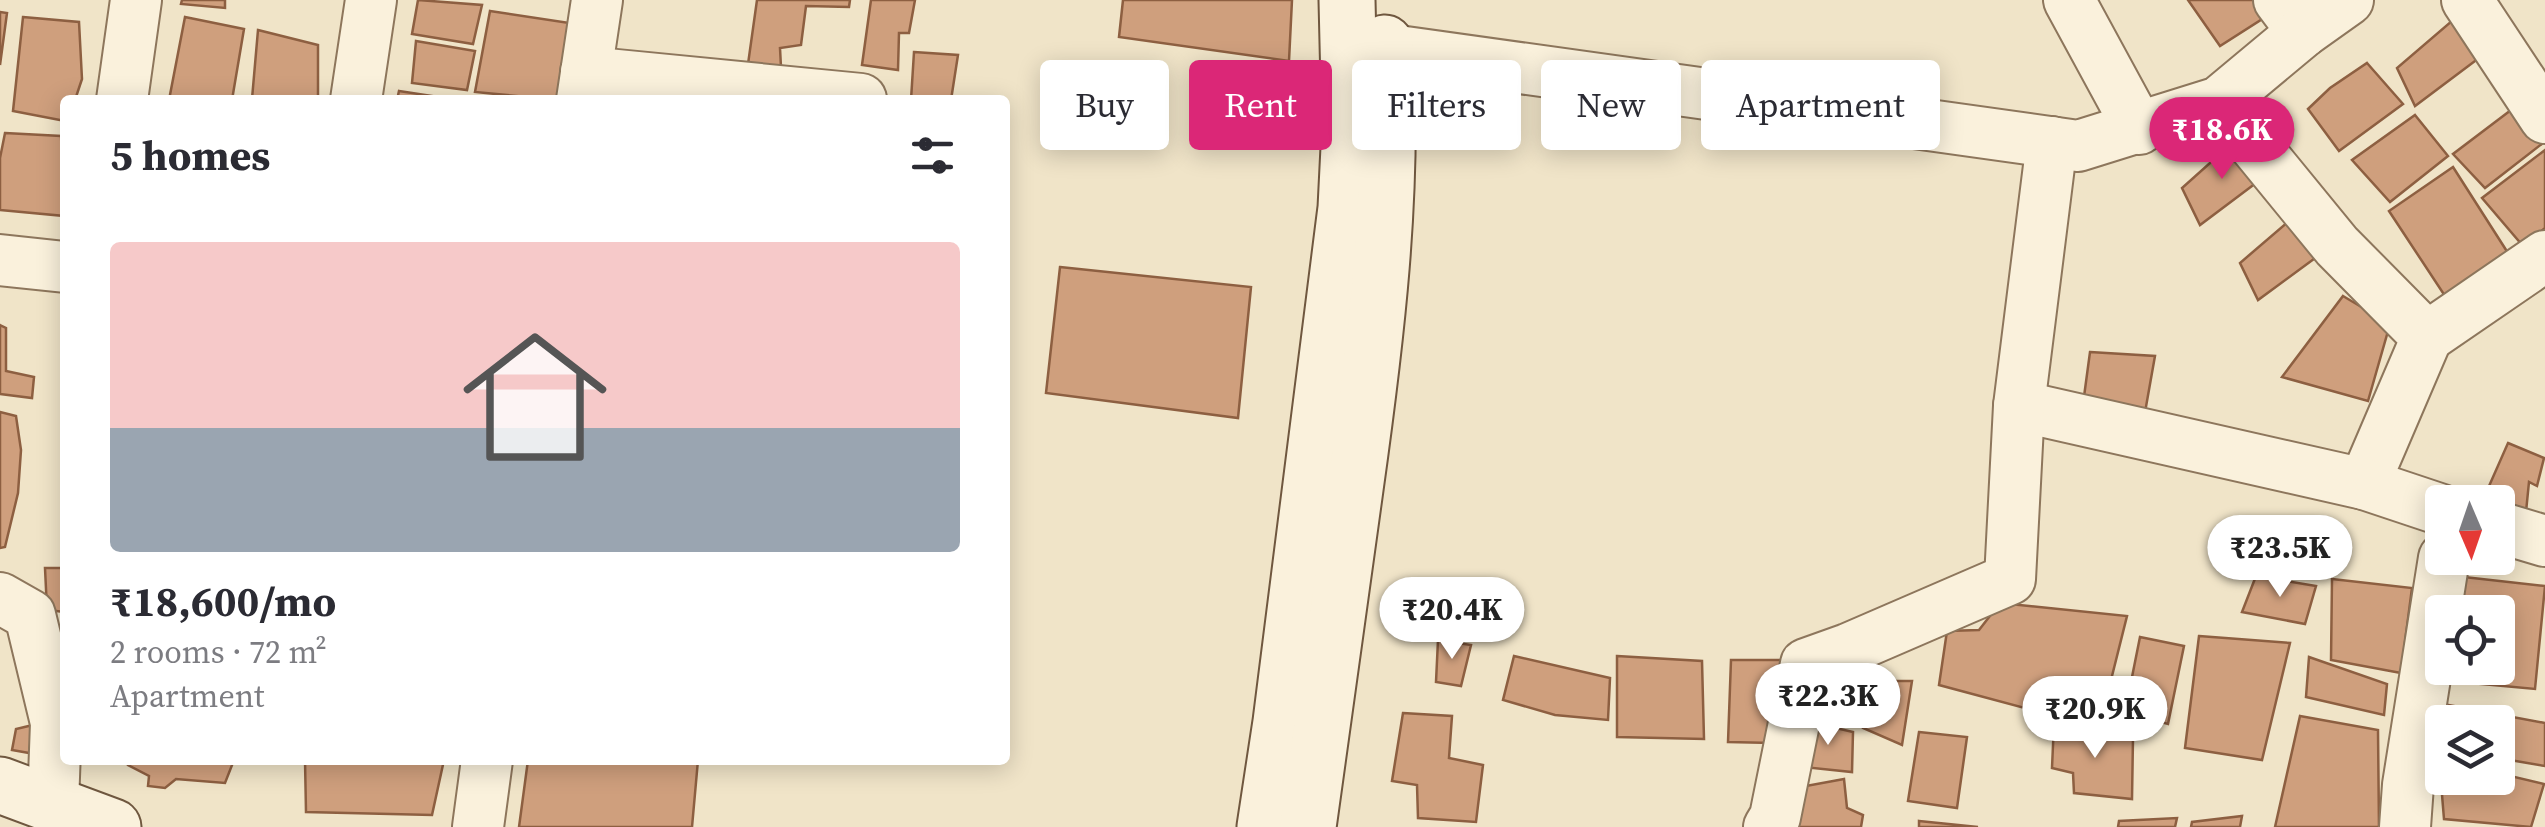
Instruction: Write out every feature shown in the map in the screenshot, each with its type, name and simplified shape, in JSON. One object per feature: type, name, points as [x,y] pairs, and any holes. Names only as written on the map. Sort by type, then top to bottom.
[{"type":"street","points":[[123,95],[136,0]]},
{"type":"street","points":[[357,95],[371,0]]},
{"type":"street","points":[[596,0],[584,86],[763,95]]},
{"type":"street","points":[[2069,0],[2139,128]]},
{"type":"street","points":[[1366,23],[2078,146],[2219,102],[2291,16],[2348,0]]},
{"type":"street","points":[[2467,0],[2545,118]]},
{"type":"street","points":[[1265,827],[1346,208],[1350,128],[1366,23]]},
{"type":"street","points":[[1308,827],[1367,404],[1386,230],[1390,141],[1366,23]]},
{"type":"street","points":[[2219,102],[2336,246],[2427,337]]},
{"type":"street","points":[[1769,827],[1775,817],[1806,664],[2010,580],[2019,406],[2052,142]]},
{"type":"street","points":[[2364,484],[2427,337],[2545,256]]},
{"type":"street","points":[[0,260],[60,266]]},
{"type":"street","points":[[2019,406],[2364,484],[2425,504]]},
{"type":"street","points":[[2515,532],[2545,541]]},
{"type":"street","points":[[2405,827],[2408,785],[2441,575]]},
{"type":"street","points":[[0,598],[30,615],[56,723],[53,804]]},
{"type":"street","points":[[478,827],[486,765]]},
{"type":"street","points":[[0,785],[109,826]]},
{"type":"building","points":[[182,0],[225,0],[225,8],[181,4]]},
{"type":"building","points":[[418,0],[482,5],[473,44],[412,34]]},
{"type":"building","points":[[757,0],[850,0],[849,7],[806,6],[801,45],[780,48],[781,67],[748,64]]},
{"type":"building","points":[[871,0],[915,0],[909,33],[899,33],[898,70],[862,65]]},
{"type":"building","points":[[1123,0],[1292,0],[1289,60],[1119,37]]},
{"type":"building","points":[[2188,0],[2261,0],[2270,14],[2220,46]]},
{"type":"building","points":[[490,11],[576,24],[559,95],[475,92]]},
{"type":"building","points":[[0,12],[7,13],[0,65]]},
{"type":"building","points":[[23,17],[79,22],[82,79],[77,95],[60,95],[60,120],[13,111]]},
{"type":"building","points":[[185,17],[244,29],[233,95],[170,95]]},
{"type":"building","points":[[2453,20],[2479,58],[2415,106],[2397,68]]},
{"type":"building","points":[[258,30],[318,45],[318,95],[252,95]]},
{"type":"building","points":[[416,41],[475,51],[467,90],[412,83]]},
{"type":"building","points":[[914,52],[958,55],[952,95],[911,95]]},
{"type":"building","points":[[2367,63],[2403,104],[2339,151],[2308,109],[2330,88]]},
{"type":"building","points":[[2515,107],[2543,143],[2485,188],[2453,154]]},
{"type":"building","points":[[2415,115],[2448,156],[2390,202],[2352,160]]},
{"type":"building","points":[[5,133],[60,136],[60,216],[0,210],[0,158]]},
{"type":"building","points":[[2238,138],[2264,177],[2200,225],[2182,188]]},
{"type":"building","points":[[2545,150],[2545,228],[2523,246],[2482,198]]},
{"type":"building","points":[[2453,167],[2508,253],[2445,296],[2389,211]]},
{"type":"building","points":[[2296,215],[2322,253],[2258,300],[2240,263]]},
{"type":"building","points":[[1060,267],[1251,287],[1238,418],[1046,393]]},
{"type":"building","points":[[2343,296],[2390,324],[2368,401],[2282,377]]},
{"type":"building","points":[[0,325],[6,328],[6,371],[34,377],[32,398],[0,394]]},
{"type":"building","points":[[2090,352],[2155,356],[2144,418],[2083,404]]},
{"type":"building","points":[[0,412],[16,416],[21,450],[18,493],[5,547],[0,548]]},
{"type":"building","points":[[2508,443],[2544,458],[2537,486],[2529,482],[2525,522],[2515,520],[2515,485],[2489,485]]},
{"type":"building","points":[[45,568],[60,568],[60,611],[47,610]]},
{"type":"building","points":[[2256,576],[2316,586],[2305,624],[2242,612]]},
{"type":"building","points":[[2455,576],[2545,586],[2535,689],[2492,685],[2515,685],[2515,595],[2454,595]]},
{"type":"building","points":[[2332,579],[2412,588],[2401,673],[2331,660]]},
{"type":"building","points":[[2000,603],[2127,616],[2099,728],[1939,685],[1947,631],[1979,630]]},
{"type":"building","points":[[2199,636],[2290,643],[2262,760],[2185,748]]},
{"type":"building","points":[[2140,637],[2184,646],[2168,724],[2125,712]]},
{"type":"building","points":[[1438,640],[1471,645],[1461,686],[1436,682]]},
{"type":"building","points":[[1514,656],[1610,678],[1608,720],[1555,715],[1503,700]]},
{"type":"building","points":[[1617,656],[1702,661],[1704,739],[1617,737]]},
{"type":"building","points":[[2309,657],[2387,684],[2384,715],[2306,697]]},
{"type":"building","points":[[1731,660],[1793,660],[1773,743],[1728,742]]},
{"type":"building","points":[[1870,681],[1912,681],[1902,745],[1863,728]]},
{"type":"building","points":[[1403,713],[1452,716],[1449,758],[1483,765],[1476,822],[1418,818],[1417,785],[1392,781]]},
{"type":"building","points":[[2300,716],[2378,730],[2379,827],[2275,827]]},
{"type":"building","points":[[2515,717],[2545,723],[2545,766],[2515,761]]},
{"type":"building","points":[[1806,721],[1853,732],[1852,772],[1803,767]]},
{"type":"building","points":[[2054,723],[2133,738],[2132,799],[2074,793],[2073,773],[2052,768]]},
{"type":"building","points":[[33,725],[29,753],[12,750],[16,729]]},
{"type":"building","points":[[1919,732],[1967,737],[1957,808],[1908,801]]},
{"type":"building","points":[[128,765],[232,765],[225,783],[176,779],[165,788],[148,786],[149,776]]},
{"type":"building","points":[[305,765],[443,765],[432,815],[306,812]]},
{"type":"building","points":[[527,765],[698,765],[692,827],[519,827]]},
{"type":"building","points":[[2515,777],[2544,784],[2531,827],[2444,819],[2442,795],[2515,795]]},
{"type":"building","points":[[1844,779],[1847,808],[1863,815],[1861,827],[1797,827],[1795,788]]},
{"type":"building","points":[[2242,816],[2240,827],[2191,827],[2192,822]]},
{"type":"building","points":[[2177,818],[2175,827],[2118,827],[2119,821]]},
{"type":"building","points":[[1919,821],[1978,827],[1919,827]]}]
